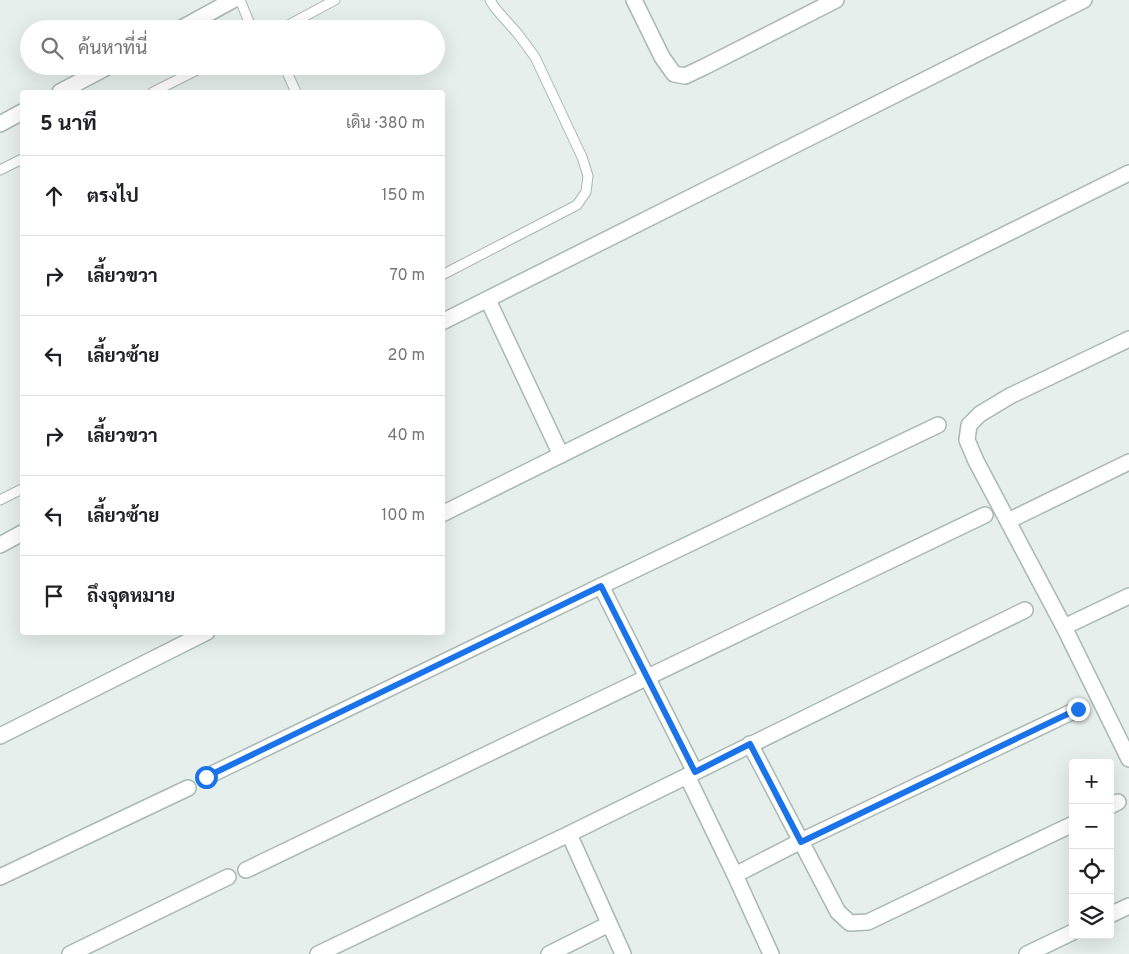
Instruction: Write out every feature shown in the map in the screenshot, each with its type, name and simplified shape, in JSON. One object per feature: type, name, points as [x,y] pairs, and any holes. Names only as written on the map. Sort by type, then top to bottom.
[{"type":"street","points":[[197,20],[234,0]]},
{"type":"street","points":[[634,0],[662,57],[674,74],[685,76],[836,0]]},
{"type":"street","points":[[445,321],[1084,0]]},
{"type":"street","points":[[64,90],[92,75]]},
{"type":"street","points":[[0,124],[20,113]]},
{"type":"street","points":[[445,513],[1129,173]]},
{"type":"street","points":[[488,300],[561,455]]},
{"type":"street","points":[[1129,340],[1010,396],[980,414],[969,425],[967,440],[1064,627],[1123,732],[1129,759]]},
{"type":"street","points":[[206,777],[938,425]]},
{"type":"street","points":[[1008,521],[1129,462]]},
{"type":"street","points":[[246,870],[985,515]]},
{"type":"street","points":[[0,545],[20,534]]},
{"type":"street","points":[[601,586],[647,677],[771,954]]},
{"type":"street","points":[[1064,627],[1129,596]]},
{"type":"street","points":[[318,954],[569,834],[1025,610]]},
{"type":"street","points":[[0,736],[201,635]]},
{"type":"street","points":[[735,875],[1078,709]]},
{"type":"street","points":[[750,744],[838,912],[850,923],[868,922],[1069,826]]},
{"type":"street","points":[[0,877],[188,788]]},
{"type":"street","points":[[569,834],[623,954]]},
{"type":"street","points":[[70,954],[228,877]]},
{"type":"street","points":[[1114,913],[1129,906]]},
{"type":"street","points":[[549,954],[609,924]]},
{"type":"street","points":[[1027,954],[1069,934]]},
{"type":"lane","points":[[240,0],[248,20]]},
{"type":"lane","points":[[298,20],[335,0]]},
{"type":"lane","points":[[445,273],[578,205],[586,192],[588,176],[582,157],[535,57],[490,0]]},
{"type":"lane","points":[[157,90],[187,75]]},
{"type":"lane","points":[[288,75],[295,90]]},
{"type":"lane","points":[[0,170],[20,160]]},
{"type":"lane","points":[[0,500],[20,490]]},
{"type":"route","points":[[206,777],[601,586],[695,772],[750,744],[801,842],[1078,709]]}]
